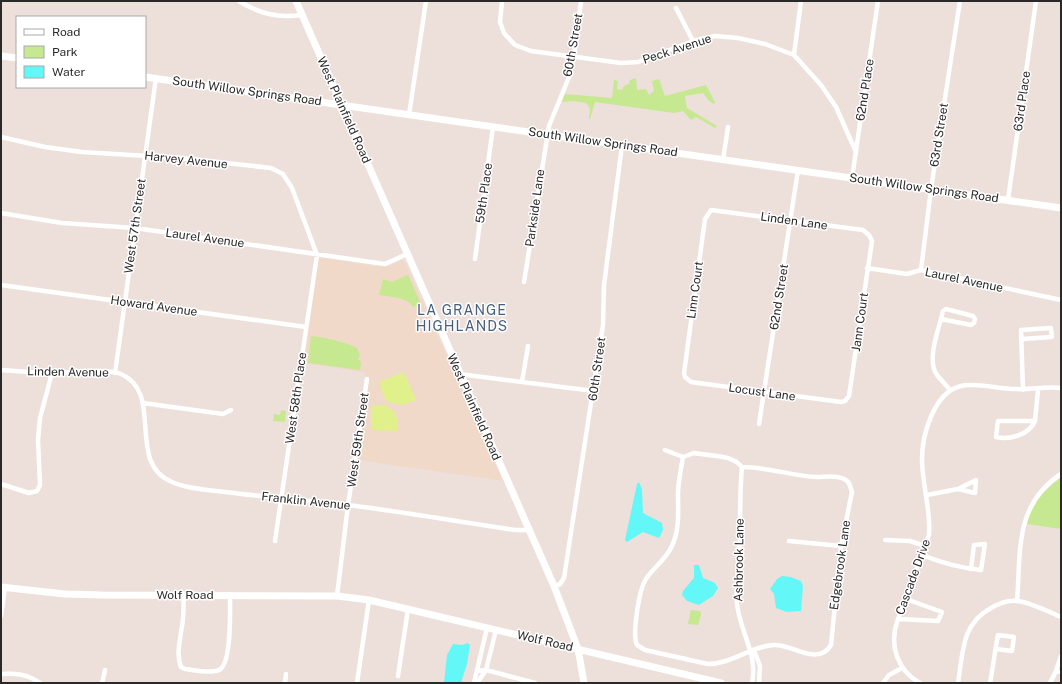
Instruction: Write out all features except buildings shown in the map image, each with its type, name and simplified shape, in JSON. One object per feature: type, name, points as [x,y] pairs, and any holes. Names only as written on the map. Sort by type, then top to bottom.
[{"type":"main road","name":"West Plainfield Road","points":[[296,1],[459,374],[554,586],[578,649],[584,683]]},
{"type":"main road","points":[[1,56],[16,58]]},
{"type":"main road","name":"South Willow Springs Road","points":[[146,77],[1061,208]]},
{"type":"main road","name":"Wolf Road","points":[[3,587],[83,595],[337,596],[369,600],[721,683]]},
{"type":"street","points":[[239,1],[263,14],[289,17],[302,15]]},
{"type":"street","points":[[409,115],[426,1]]},
{"type":"street","name":"Peck Avenue","points":[[502,1],[501,26],[508,39],[519,48],[538,52],[621,63],[638,62],[693,41],[715,36],[738,38],[765,44],[794,56],[821,85],[836,107],[856,152]]},
{"type":"street","name":"60th Street","points":[[547,134],[548,126],[569,77],[574,56],[581,1]]},
{"type":"street","points":[[794,56],[801,1]]},
{"type":"street","name":"62nd Place","points":[[852,178],[878,1]]},
{"type":"street","name":"63rd Street","points":[[922,270],[931,189],[960,1]]},
{"type":"street","name":"63rd Place","points":[[1008,200],[1036,1]]},
{"type":"street","points":[[676,8],[693,41]]},
{"type":"street","name":"West 57th Street","points":[[115,373],[156,78]]},
{"type":"street","name":"59th Place","points":[[475,259],[494,127]]},
{"type":"street","points":[[723,160],[728,127]]},
{"type":"street","name":"Parkside Lane","points":[[524,282],[547,134]]},
{"type":"street","name":"Harvey Avenue","points":[[1,137],[45,147],[82,152],[145,155],[272,168],[283,174],[292,188],[317,254]]},
{"type":"street","name":"60th Street","points":[[554,586],[560,584],[564,578],[594,391],[603,325],[606,270],[622,145]]},
{"type":"street","name":"62nd Street","points":[[759,424],[798,170]]},
{"type":"street","name":"Linden Lane","points":[[711,210],[863,230],[870,235],[872,241]]},
{"type":"street","name":"Linn Court","points":[[684,373],[705,219],[711,210]]},
{"type":"street","name":"Laurel Avenue","points":[[1,213],[62,223],[135,228],[385,264],[407,254]]},
{"type":"street","name":"Jann Court","points":[[844,401],[849,396],[872,241]]},
{"type":"street","name":"West 58th Place","points":[[275,541],[317,254]]},
{"type":"street","name":"Laurel Avenue","points":[[867,268],[907,274],[922,270],[1061,300]]},
{"type":"street","name":"Howard Avenue","points":[[1,285],[306,327]]},
{"type":"street","points":[[941,318],[971,325],[974,324],[975,318],[973,316],[946,309],[943,311],[936,335],[933,362],[936,374],[950,390],[960,386],[969,385],[1023,390],[1061,388]]},
{"type":"street","points":[[1022,339],[1052,337],[1051,328],[1020,330],[1022,339],[1023,390]]},
{"type":"street","points":[[522,382],[528,346]]},
{"type":"street","name":"Linden Avenue","points":[[1,370],[52,373],[70,372],[122,374],[137,387],[143,403]]},
{"type":"street","points":[[1,484],[29,493],[37,491],[40,485],[38,440],[40,418],[52,373]]},
{"type":"street","name":"Locust Lane","points":[[684,373],[685,377],[692,382],[841,402],[844,401]]},
{"type":"street","points":[[459,374],[594,391]]},
{"type":"street","name":"West 59th Street","points":[[337,596],[348,505],[367,379]]},
{"type":"street","name":"Cascade Drive","points":[[902,668],[894,641],[898,618],[929,535],[930,523],[927,495],[923,478],[922,460],[924,435],[940,399],[950,390]]},
{"type":"street","points":[[1035,421],[998,421],[996,437],[1001,438],[1023,434],[1029,430],[1035,421],[1038,390]]},
{"type":"street","points":[[143,403],[223,414],[231,410]]},
{"type":"street","name":"Franklin Avenue","points":[[143,403],[149,456],[156,470],[164,478],[186,487],[281,499],[348,505],[515,530],[528,530]]},
{"type":"street","points":[[664,450],[683,457],[694,453],[730,458],[738,462],[742,467]]},
{"type":"street","points":[[683,457],[678,492],[679,520],[676,537],[671,549],[652,571],[643,585],[635,634],[636,642],[645,650],[708,664],[719,664],[752,651]]},
{"type":"street","name":"Edgebrook Lane","points":[[742,467],[757,467],[808,476],[843,478],[847,480],[851,486],[852,492],[841,546],[830,644],[827,651],[817,655],[776,645],[752,651]]},
{"type":"street","name":"Ashbrook Lane","points":[[742,467],[740,487],[740,557],[736,597],[740,620],[752,651],[754,666],[752,683]]},
{"type":"street","points":[[1017,601],[1022,531],[1026,516],[1040,491],[1061,474]]},
{"type":"street","points":[[927,495],[958,489]]},
{"type":"street","points":[[885,540],[910,541],[925,546]]},
{"type":"street","points":[[789,541],[841,546]]},
{"type":"street","points":[[922,555],[951,566],[971,569],[981,570],[985,544],[974,545],[971,569]]},
{"type":"street","points":[[1,616],[3,587]]},
{"type":"street","points":[[184,595],[180,635],[181,667],[185,669],[215,671],[221,669],[224,665],[229,640],[230,596]]},
{"type":"street","points":[[898,618],[938,621],[942,612],[906,599]]},
{"type":"street","points":[[357,683],[369,600]]},
{"type":"street","points":[[958,683],[964,640],[969,628],[976,618],[997,604],[1017,601],[1061,617]]},
{"type":"street","points":[[398,676],[408,609]]},
{"type":"street","points":[[474,683],[487,628]]},
{"type":"street","points":[[477,683],[486,670],[496,630]]},
{"type":"street","points":[[990,683],[998,635],[1014,637],[1012,651],[996,649]]},
{"type":"street","name":"Ashbrook Lane","points":[[752,651],[755,653],[760,666],[759,683]]},
{"type":"street","points":[[1050,683],[1058,671],[1061,656]]},
{"type":"street","points":[[884,683],[889,675],[902,668],[910,678],[920,683]]},
{"type":"street","points":[[102,683],[105,670]]},
{"type":"street","points":[[477,671],[486,670],[535,683]]},
{"type":"street","points":[[1,674],[16,673],[33,678],[40,683]]},
{"type":"street","points":[[285,683],[286,674]]},
{"type":"shaded area","points":[[324,258],[374,266],[390,266],[402,260],[405,262],[503,481],[357,460],[368,384],[364,372],[303,363],[318,259]]},
{"type":"green space","points":[[636,78],[637,90],[646,89],[649,95],[654,91],[652,81],[659,79],[665,96],[706,85],[715,102],[714,104],[709,101],[703,93],[685,96],[687,108],[717,126],[715,128],[696,117],[691,120],[683,111],[674,113],[595,102],[589,119],[590,108],[586,103],[574,101],[562,102],[565,94],[612,98],[614,80],[618,81],[617,89],[622,90],[624,86],[629,84],[630,80]]},
{"type":"green space","points":[[408,275],[421,304],[413,307],[403,299],[379,295],[383,279],[392,282]]},
{"type":"green space","points":[[311,336],[335,340],[357,348],[360,355],[358,359],[361,362],[360,370],[308,363]]},
{"type":"green space","points":[[401,373],[405,374],[416,400],[403,405],[388,402],[384,397],[379,382]]},
{"type":"green space","points":[[384,405],[391,409],[396,415],[398,431],[373,430],[371,427],[371,406]]},
{"type":"green space","points":[[281,410],[286,411],[285,422],[273,421],[274,414],[280,415]]},
{"type":"green space","points":[[1061,478],[1061,529],[1027,524],[1031,510],[1035,504],[1044,492]]},
{"type":"green space","points":[[691,610],[700,611],[701,615],[698,625],[688,624]]},
{"type":"water","points":[[639,482],[642,489],[643,513],[662,523],[663,530],[659,538],[643,532],[627,542],[625,540],[637,484]]},
{"type":"water","points":[[694,565],[699,565],[703,578],[715,583],[718,588],[713,596],[699,605],[687,601],[682,595],[683,591],[694,578]]},
{"type":"water","points":[[782,576],[791,577],[801,581],[803,586],[801,611],[787,612],[776,608],[774,594],[770,589],[777,579]]},
{"type":"water","points":[[468,643],[470,645],[467,664],[461,683],[444,683],[447,655],[453,644],[462,645]]},
{"type":"district","name":"LA GRANGE HIGHLANDS","points":[[462,318]]}]
